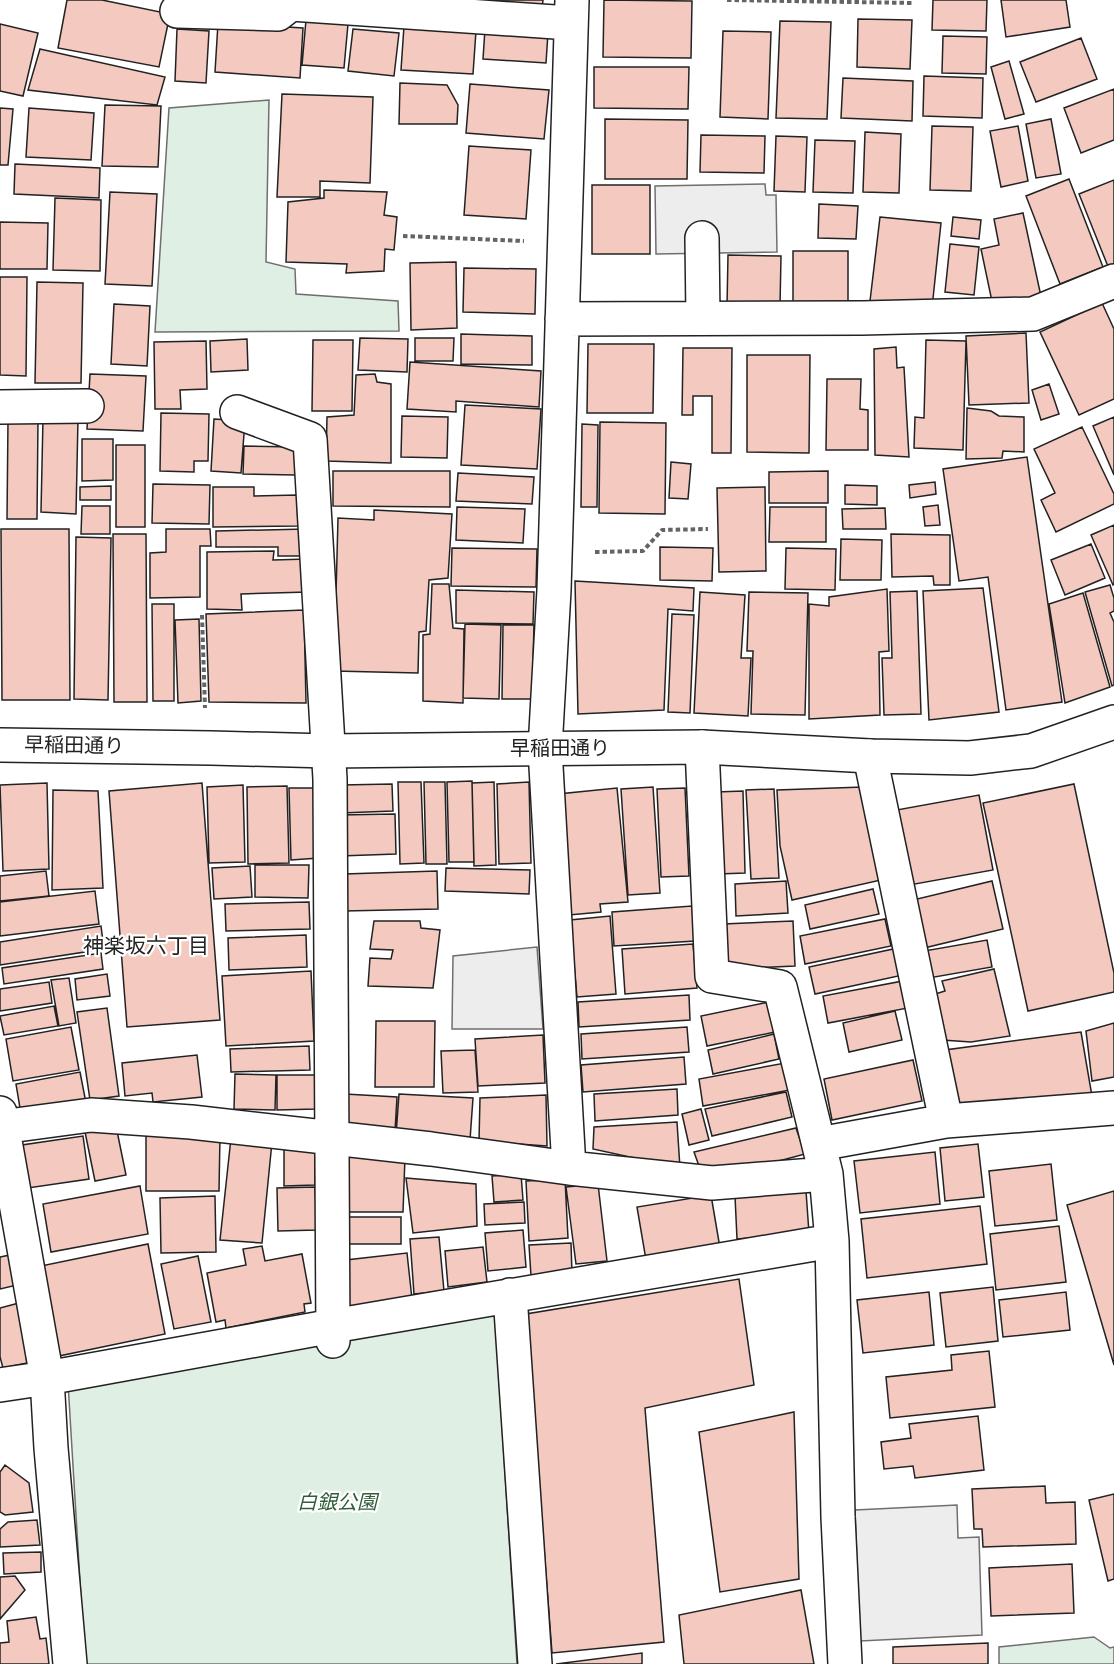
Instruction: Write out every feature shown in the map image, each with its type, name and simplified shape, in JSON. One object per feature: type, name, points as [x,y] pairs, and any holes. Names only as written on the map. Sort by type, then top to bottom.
[{"type":"street","points":[[177,11],[278,14],[291,4],[571,11],[555,554],[545,749],[569,1168]]},
{"type":"street","points":[[702,238],[703,318]]},
{"type":"street","points":[[562,319],[862,318],[1033,314],[1114,281]]},
{"type":"street","points":[[0,407],[87,406]]},
{"type":"street","points":[[237,412],[309,438],[330,779],[333,1333]]},
{"type":"street","name":"早稲田通り","points":[[0,745],[328,752],[702,747],[870,756],[970,758],[1031,751],[1114,722]]},
{"type":"street","points":[[702,747],[712,976],[780,987],[822,1159],[832,1241],[837,1494],[845,1664]]},
{"type":"street","points":[[870,756],[946,1121]]},
{"type":"street","points":[[70,1664],[47,1378],[1,1120],[91,1115],[191,1122],[712,1183],[822,1159],[946,1121],[1114,1108]]},
{"type":"street","points":[[0,1385],[333,1333],[510,1295],[832,1241]]},
{"type":"street","points":[[510,1295],[535,1664]]},
{"type":"path","points":[[727,0],[914,3]]},
{"type":"path","points":[[403,236],[564,243]]},
{"type":"path","points":[[555,554],[643,550],[662,530],[708,529]]},
{"type":"path","points":[[202,615],[205,711],[211,748]]},
{"type":"green space","points":[[269,100],[266,262],[295,269],[296,294],[398,301],[399,331],[155,332],[169,108]]},
{"type":"green space","name":"白銀公園","points":[[495,1313],[517,1664],[85,1664],[68,1383]]},
{"type":"green space","points":[[1094,1637],[1110,1648],[1114,1647],[1114,1664],[999,1664],[999,1647]]},
{"type":"shaded area","points":[[765,184],[766,195],[776,195],[777,252],[656,254],[655,186]]},
{"type":"shaded area","points":[[537,947],[543,1029],[452,1029],[453,956]]},
{"type":"shaded area","points":[[957,1505],[958,1538],[979,1537],[982,1635],[860,1641],[855,1510]]},
{"type":"building","points":[[67,0],[102,0],[170,14],[159,67],[58,48]]},
{"type":"building","points":[[473,0],[543,0],[542,9]]},
{"type":"building","points":[[604,0],[692,1],[691,58],[603,57]]},
{"type":"building","points":[[933,0],[987,0],[986,31],[932,30]]},
{"type":"building","points":[[1001,0],[1066,0],[1070,27],[1006,37]]},
{"type":"building","points":[[858,19],[912,20],[910,69],[857,67]]},
{"type":"building","points":[[306,20],[348,24],[344,68],[302,65]]},
{"type":"building","points":[[780,21],[831,22],[827,119],[776,118]]},
{"type":"building","points":[[218,23],[303,28],[300,78],[215,72]]},
{"type":"building","points":[[0,24],[38,33],[23,96],[0,91]]},
{"type":"building","points":[[404,26],[476,31],[473,74],[401,70]]},
{"type":"building","points":[[177,29],[209,31],[206,83],[175,81]]},
{"type":"building","points":[[353,29],[399,33],[394,76],[348,71]]},
{"type":"building","points":[[485,29],[548,33],[546,63],[483,59]]},
{"type":"building","points":[[723,31],[771,32],[768,119],[720,117]]},
{"type":"building","points":[[943,36],[987,37],[986,74],[942,73]]},
{"type":"building","points":[[1081,38],[1097,79],[1036,102],[1020,62]]},
{"type":"building","points":[[40,49],[165,77],[157,105],[28,90]]},
{"type":"building","points":[[1009,61],[1024,114],[1005,119],[991,67]]},
{"type":"building","points":[[594,67],[689,67],[688,109],[594,108]]},
{"type":"building","points":[[924,76],[983,78],[982,118],[923,116]]},
{"type":"building","points":[[843,78],[913,81],[912,121],[841,118]]},
{"type":"building","points":[[400,83],[447,85],[458,105],[457,124],[399,124]]},
{"type":"building","points":[[470,84],[549,90],[544,139],[466,133]]},
{"type":"building","points":[[1114,89],[1114,140],[1081,153],[1064,108]]},
{"type":"building","points":[[282,94],[373,97],[370,183],[320,181],[320,197],[277,197]]},
{"type":"building","points":[[105,105],[161,106],[158,167],[102,166]]},
{"type":"building","points":[[0,108],[13,109],[8,165],[0,165]]},
{"type":"building","points":[[29,108],[94,113],[91,160],[26,157]]},
{"type":"building","points":[[605,119],[688,120],[687,179],[605,179]]},
{"type":"building","points":[[1051,119],[1061,174],[1036,178],[1026,124]]},
{"type":"building","points":[[932,126],[973,127],[971,191],[930,190]]},
{"type":"building","points":[[1018,126],[1028,181],[1001,187],[990,131]]},
{"type":"building","points":[[865,132],[901,134],[899,193],[863,192]]},
{"type":"building","points":[[701,135],[765,136],[764,173],[700,172]]},
{"type":"building","points":[[776,136],[807,137],[805,192],[774,191]]},
{"type":"building","points":[[815,140],[855,141],[853,193],[813,192]]},
{"type":"building","points":[[469,146],[531,150],[526,219],[464,215]]},
{"type":"building","points":[[15,164],[100,168],[99,198],[14,194]]},
{"type":"building","points":[[1069,179],[1103,267],[1060,284],[1026,196]]},
{"type":"building","points":[[1114,180],[1114,267],[1109,269],[1079,194]]},
{"type":"building","points":[[592,185],[650,185],[650,254],[592,254]]},
{"type":"building","points":[[324,190],[387,192],[384,215],[397,217],[394,250],[385,249],[384,271],[346,273],[347,264],[286,262],[288,202],[324,198]]},
{"type":"building","points":[[110,192],[157,194],[152,286],[105,284]]},
{"type":"building","points":[[55,198],[101,200],[100,271],[53,270]]},
{"type":"building","points":[[819,204],[858,206],[856,239],[818,238]]},
{"type":"building","points":[[1023,213],[1042,301],[994,311],[981,249],[999,245],[994,219]]},
{"type":"building","points":[[880,217],[941,223],[932,308],[870,301]]},
{"type":"building","points":[[953,217],[981,220],[979,239],[951,236]]},
{"type":"building","points":[[0,222],[48,223],[47,269],[0,269]]},
{"type":"building","points":[[950,244],[979,247],[974,295],[945,292]]},
{"type":"building","points":[[793,251],[848,251],[848,308],[793,308]]},
{"type":"building","points":[[728,255],[781,256],[780,306],[727,306]]},
{"type":"building","points":[[456,262],[457,328],[411,330],[410,263]]},
{"type":"building","points":[[464,268],[536,269],[535,314],[463,312]]},
{"type":"building","points":[[0,277],[27,277],[26,376],[0,375]]},
{"type":"building","points":[[37,282],[83,283],[81,383],[35,383]]},
{"type":"building","points":[[1102,303],[1114,329],[1114,399],[1079,415],[1040,332]]},
{"type":"building","points":[[114,304],[150,306],[147,366],[111,364]]},
{"type":"building","points":[[1026,333],[1029,403],[969,405],[966,336]]},
{"type":"building","points":[[461,334],[532,336],[532,365],[461,364]]},
{"type":"building","points":[[360,338],[408,339],[407,372],[358,370]]},
{"type":"building","points":[[415,338],[454,338],[453,361],[415,361]]},
{"type":"building","points":[[247,339],[248,370],[211,372],[210,341]]},
{"type":"building","points":[[313,340],[353,340],[352,411],[312,411]]},
{"type":"building","points":[[926,340],[966,341],[963,450],[914,448],[915,417],[924,418]]},
{"type":"building","points":[[206,341],[207,389],[180,390],[181,409],[155,409],[154,342]]},
{"type":"building","points":[[588,344],[654,344],[653,413],[587,413]]},
{"type":"building","points":[[896,347],[897,368],[904,367],[909,457],[875,455],[874,349]]},
{"type":"building","points":[[683,348],[732,348],[731,453],[712,453],[712,396],[693,396],[693,415],[682,415]]},
{"type":"building","points":[[747,355],[810,355],[809,453],[747,452]]},
{"type":"building","points":[[410,362],[541,371],[539,407],[456,401],[456,412],[407,409]]},
{"type":"building","points":[[90,374],[146,376],[143,431],[87,429]]},
{"type":"building","points":[[375,374],[377,382],[391,384],[391,463],[326,461],[327,417],[354,415],[356,375]]},
{"type":"building","points":[[827,379],[861,379],[860,409],[868,410],[868,450],[826,450]]},
{"type":"building","points":[[1049,384],[1059,414],[1041,420],[1032,390]]},
{"type":"building","points":[[465,405],[541,409],[537,469],[461,465]]},
{"type":"building","points":[[967,408],[991,411],[999,416],[1024,417],[1024,452],[1003,451],[1002,458],[966,459]]},
{"type":"building","points":[[161,413],[209,414],[208,461],[194,461],[194,472],[160,471]]},
{"type":"building","points":[[402,416],[448,417],[447,458],[401,457]]},
{"type":"building","points":[[1114,417],[1114,475],[1093,426]]},
{"type":"building","points":[[43,418],[78,419],[76,514],[41,512]]},
{"type":"building","points":[[214,419],[245,421],[241,473],[211,471]]},
{"type":"building","points":[[8,420],[38,420],[37,519],[7,519]]},
{"type":"building","points":[[600,422],[666,423],[665,514],[599,513]]},
{"type":"building","points":[[582,424],[598,425],[597,507],[581,507]]},
{"type":"building","points":[[1082,427],[1114,494],[1114,504],[1056,532],[1041,500],[1055,493],[1034,449]]},
{"type":"building","points":[[82,439],[113,439],[113,480],[82,481]]},
{"type":"building","points":[[116,445],[145,445],[145,527],[116,527]]},
{"type":"building","points":[[244,446],[295,447],[295,475],[243,474]]},
{"type":"building","points":[[1027,457],[1062,702],[1006,710],[988,577],[959,581],[943,469]]},
{"type":"building","points":[[671,462],[691,464],[688,499],[669,498]]},
{"type":"building","points":[[333,471],[450,471],[450,507],[333,506]]},
{"type":"building","points":[[828,471],[828,503],[769,503],[769,472]]},
{"type":"building","points":[[458,473],[534,477],[532,504],[456,501]]},
{"type":"building","points":[[935,482],[936,494],[910,498],[909,485]]},
{"type":"building","points":[[153,484],[210,485],[209,524],[152,523]]},
{"type":"building","points":[[845,485],[877,486],[877,505],[845,504]]},
{"type":"building","points":[[111,486],[111,500],[80,500],[80,487]]},
{"type":"building","points":[[213,487],[254,487],[254,496],[297,495],[298,526],[213,527]]},
{"type":"building","points":[[765,487],[766,571],[719,572],[717,488]]},
{"type":"building","points":[[938,505],[940,525],[925,526],[923,507]]},
{"type":"building","points":[[82,506],[110,506],[110,534],[81,534]]},
{"type":"building","points":[[457,507],[525,509],[523,543],[456,540]]},
{"type":"building","points":[[770,507],[826,507],[826,542],[769,542]]},
{"type":"building","points":[[885,508],[886,529],[843,529],[842,509]]},
{"type":"building","points":[[374,510],[452,514],[448,578],[429,580],[426,631],[419,632],[418,673],[334,671],[338,518],[374,520]]},
{"type":"building","points":[[1114,525],[1114,584],[1113,585],[1091,535]]},
{"type":"building","points":[[1,529],[69,529],[70,700],[2,700]]},
{"type":"building","points":[[166,529],[210,529],[211,546],[200,546],[200,597],[150,598],[150,553],[166,552]]},
{"type":"building","points":[[306,529],[306,556],[278,556],[278,547],[216,547],[216,531]]},
{"type":"building","points":[[113,534],[146,534],[147,702],[114,702]]},
{"type":"building","points":[[891,534],[950,535],[950,585],[934,585],[933,576],[892,577]]},
{"type":"building","points":[[76,537],[111,538],[108,700],[74,699]]},
{"type":"building","points":[[841,539],[882,540],[881,580],[840,580]]},
{"type":"building","points":[[1091,544],[1105,578],[1065,595],[1051,560]]},
{"type":"building","points":[[660,547],[713,548],[712,581],[660,580]]},
{"type":"building","points":[[452,548],[537,549],[536,587],[451,586]]},
{"type":"building","points":[[786,548],[836,549],[835,590],[785,589]]},
{"type":"building","points":[[274,551],[273,560],[308,559],[308,592],[241,594],[242,610],[207,609],[207,552]]},
{"type":"building","points":[[575,581],[694,588],[693,611],[668,609],[664,710],[578,714]]},
{"type":"building","points":[[432,584],[449,584],[453,628],[464,629],[463,703],[423,701],[423,635],[430,634]]},
{"type":"building","points":[[1110,585],[1114,598],[1114,611],[1110,613],[1114,622],[1114,685],[1112,686],[1085,592]]},
{"type":"building","points":[[983,588],[999,712],[929,720],[923,591]]},
{"type":"building","points":[[887,589],[889,651],[879,652],[880,715],[809,719],[809,604],[829,606],[829,597]]},
{"type":"building","points":[[456,590],[534,592],[533,624],[456,623]]},
{"type":"building","points":[[917,591],[921,714],[884,715],[882,658],[892,658],[890,592]]},
{"type":"building","points":[[700,592],[745,595],[741,658],[751,658],[748,716],[694,713]]},
{"type":"building","points":[[749,592],[808,593],[805,715],[751,714],[753,651],[747,651]]},
{"type":"building","points":[[1083,593],[1110,687],[1065,703],[1049,604]]},
{"type":"building","points":[[152,604],[174,604],[174,701],[153,701]]},
{"type":"building","points":[[304,610],[306,703],[209,702],[206,614]]},
{"type":"building","points":[[672,614],[694,615],[690,713],[668,712]]},
{"type":"building","points":[[199,619],[201,701],[178,703],[175,620]]},
{"type":"building","points":[[465,624],[501,625],[499,699],[463,698]]},
{"type":"building","points":[[503,625],[534,625],[532,699],[502,699]]},
{"type":"building","points":[[472,781],[474,862],[449,862],[447,782]]},
{"type":"building","points":[[398,782],[421,782],[424,863],[400,864]]},
{"type":"building","points":[[424,782],[445,782],[447,864],[426,864]]},
{"type":"building","points":[[494,782],[496,865],[474,866],[472,783]]},
{"type":"building","points":[[529,782],[531,863],[499,864],[497,784]]},
{"type":"building","points":[[47,783],[49,869],[3,871],[0,785]]},
{"type":"building","points":[[202,783],[220,1020],[127,1027],[109,791]]},
{"type":"building","points":[[392,784],[393,811],[341,813],[341,785]]},
{"type":"building","points":[[1074,784],[1114,973],[1114,992],[1028,1011],[983,803]]},
{"type":"building","points":[[243,785],[245,862],[209,863],[207,787]]},
{"type":"building","points":[[287,786],[289,863],[248,864],[247,787]]},
{"type":"building","points":[[653,787],[660,893],[628,895],[621,789]]},
{"type":"building","points":[[863,787],[881,880],[792,900],[780,846],[777,790]]},
{"type":"building","points":[[289,788],[318,788],[319,858],[291,860]]},
{"type":"building","points":[[617,788],[628,902],[600,904],[601,912],[569,915],[558,794]]},
{"type":"building","points":[[685,788],[689,876],[661,877],[657,789]]},
{"type":"building","points":[[774,789],[779,878],[751,879],[746,790]]},
{"type":"building","points":[[53,790],[98,791],[103,888],[52,890]]},
{"type":"building","points":[[743,791],[745,873],[718,874],[716,792]]},
{"type":"building","points":[[979,795],[993,870],[904,886],[891,811]]},
{"type":"building","points":[[395,814],[396,854],[340,856],[339,815]]},
{"type":"building","points":[[255,865],[309,865],[308,898],[255,897]]},
{"type":"building","points":[[250,866],[252,897],[214,899],[212,868]]},
{"type":"building","points":[[446,868],[530,870],[529,894],[445,891]]},
{"type":"building","points":[[46,871],[49,896],[0,901],[0,876]]},
{"type":"building","points":[[437,871],[438,909],[344,911],[344,874]]},
{"type":"building","points":[[786,881],[788,913],[736,916],[735,884]]},
{"type":"building","points":[[992,881],[1003,929],[924,948],[913,900]]},
{"type":"building","points":[[873,889],[879,914],[810,929],[805,905]]},
{"type":"building","points":[[95,891],[99,924],[0,936],[0,902]]},
{"type":"building","points":[[309,902],[310,929],[226,931],[225,904]]},
{"type":"building","points":[[692,906],[695,941],[614,946],[612,912]]},
{"type":"building","points":[[610,916],[616,994],[577,997],[570,920]]},
{"type":"building","points":[[885,919],[891,946],[805,964],[800,936]]},
{"type":"building","points":[[374,921],[420,921],[421,928],[440,930],[433,988],[368,986],[370,958],[391,959],[393,950],[370,949]]},
{"type":"building","points":[[793,921],[795,966],[725,969],[723,924]]},
{"type":"building","points":[[101,926],[104,949],[0,965],[0,942]]},
{"type":"building","points":[[306,935],[307,967],[229,970],[228,938]]},
{"type":"building","points":[[987,940],[992,967],[929,978],[924,951]]},
{"type":"building","points":[[693,944],[697,988],[625,994],[622,949]]},
{"type":"building","points":[[898,948],[903,975],[815,994],[809,967]]},
{"type":"building","points":[[101,953],[103,969],[4,984],[2,968]]},
{"type":"building","points":[[994,969],[1010,1036],[971,1042],[942,1040],[932,995],[945,991],[942,981]]},
{"type":"building","points":[[311,971],[314,1041],[226,1046],[222,976]]},
{"type":"building","points":[[107,974],[110,996],[77,1000],[75,979]]},
{"type":"building","points":[[69,978],[76,1023],[59,1026],[51,980]]},
{"type":"building","points":[[903,981],[908,1008],[828,1023],[823,996]]},
{"type":"building","points":[[49,982],[52,1003],[0,1011],[0,989]]},
{"type":"building","points":[[689,995],[690,1020],[579,1027],[578,1002]]},
{"type":"building","points":[[769,1002],[775,1032],[707,1046],[701,1016]]},
{"type":"building","points":[[54,1006],[58,1026],[4,1035],[0,1016]]},
{"type":"building","points":[[107,1008],[119,1096],[90,1100],[77,1012]]},
{"type":"building","points":[[895,1011],[902,1040],[849,1052],[843,1023]]},
{"type":"building","points":[[376,1021],[435,1021],[434,1087],[375,1087]]},
{"type":"building","points":[[1114,1023],[1114,1077],[1092,1081],[1086,1031]]},
{"type":"building","points":[[71,1027],[79,1070],[13,1081],[6,1039]]},
{"type":"building","points":[[687,1027],[689,1052],[582,1059],[581,1034]]},
{"type":"building","points":[[1081,1032],[1093,1102],[959,1110],[945,1050]]},
{"type":"building","points":[[774,1034],[779,1059],[713,1074],[708,1050]]},
{"type":"building","points":[[543,1035],[545,1083],[478,1086],[475,1039]]},
{"type":"building","points":[[309,1046],[310,1070],[231,1072],[230,1049]]},
{"type":"building","points":[[475,1050],[478,1092],[443,1093],[441,1051]]},
{"type":"building","points":[[197,1055],[202,1097],[153,1102],[152,1093],[125,1096],[122,1063]]},
{"type":"building","points":[[684,1057],[686,1084],[583,1092],[581,1065]]},
{"type":"building","points":[[913,1060],[922,1101],[832,1120],[824,1079]]},
{"type":"building","points":[[785,1063],[790,1090],[703,1106],[699,1079]]},
{"type":"building","points":[[80,1072],[86,1103],[21,1114],[16,1084]]},
{"type":"building","points":[[235,1074],[276,1075],[275,1110],[234,1109]]},
{"type":"building","points":[[277,1075],[315,1075],[316,1109],[277,1110]]},
{"type":"building","points":[[677,1089],[678,1115],[595,1121],[594,1094]]},
{"type":"building","points":[[786,1092],[792,1117],[712,1136],[705,1109]]},
{"type":"building","points":[[345,1094],[397,1097],[395,1131],[343,1128]]},
{"type":"building","points":[[399,1094],[473,1098],[470,1140],[396,1135]]},
{"type":"building","points":[[546,1095],[547,1146],[479,1141],[480,1098]]},
{"type":"building","points":[[701,1109],[709,1140],[689,1145],[682,1114]]},
{"type":"building","points":[[677,1122],[680,1168],[593,1149],[594,1127]]},
{"type":"building","points":[[116,1126],[126,1175],[95,1181],[85,1132]]},
{"type":"building","points":[[796,1128],[805,1154],[764,1165],[699,1166],[694,1152]]},
{"type":"building","points":[[146,1135],[220,1136],[219,1191],[146,1191]]},
{"type":"building","points":[[83,1136],[89,1179],[28,1188],[22,1145]]},
{"type":"building","points":[[231,1138],[272,1142],[262,1243],[220,1240]]},
{"type":"building","points":[[978,1144],[984,1197],[945,1201],[940,1148]]},
{"type":"building","points":[[315,1148],[315,1185],[284,1186],[284,1149]]},
{"type":"building","points":[[348,1152],[405,1157],[403,1212],[338,1212]]},
{"type":"building","points":[[935,1152],[940,1204],[860,1213],[854,1161]]},
{"type":"building","points":[[1051,1164],[1057,1220],[995,1226],[989,1171]]},
{"type":"building","points":[[521,1174],[523,1200],[494,1202],[492,1176]]},
{"type":"building","points":[[406,1178],[476,1184],[477,1226],[413,1233]]},
{"type":"building","points":[[565,1179],[568,1238],[529,1241],[526,1181]]},
{"type":"building","points":[[598,1184],[607,1261],[576,1264],[566,1187]]},
{"type":"building","points":[[140,1186],[148,1234],[51,1252],[43,1204]]},
{"type":"building","points":[[315,1187],[317,1230],[278,1231],[277,1188]]},
{"type":"building","points":[[806,1191],[809,1233],[737,1239],[735,1196]]},
{"type":"building","points":[[1114,1191],[1114,1365],[1067,1205]]},
{"type":"building","points":[[711,1195],[720,1248],[646,1260],[637,1207]]},
{"type":"building","points":[[215,1196],[216,1252],[161,1253],[160,1198]]},
{"type":"building","points":[[524,1202],[525,1223],[485,1225],[484,1204]]},
{"type":"building","points":[[980,1206],[987,1264],[867,1278],[861,1219]]},
{"type":"building","points":[[346,1217],[401,1217],[401,1244],[345,1244]]},
{"type":"building","points":[[1059,1226],[1066,1282],[996,1290],[990,1234]]},
{"type":"building","points":[[523,1230],[526,1267],[488,1271],[485,1233]]},
{"type":"building","points":[[439,1237],[444,1291],[414,1294],[410,1239]]},
{"type":"building","points":[[571,1243],[572,1274],[531,1276],[529,1245]]},
{"type":"building","points":[[148,1244],[165,1334],[54,1357],[36,1267]]},
{"type":"building","points":[[262,1246],[265,1261],[302,1254],[311,1303],[304,1304],[305,1312],[226,1328],[225,1320],[216,1322],[207,1273],[246,1265],[243,1249]]},
{"type":"building","points":[[483,1247],[487,1282],[448,1287],[445,1251]]},
{"type":"building","points":[[407,1253],[412,1299],[342,1307],[337,1261]]},
{"type":"building","points":[[10,1255],[17,1285],[0,1289],[0,1257]]},
{"type":"building","points":[[198,1256],[211,1322],[174,1329],[161,1264]]},
{"type":"building","points":[[739,1279],[754,1385],[645,1408],[664,1642],[552,1653],[526,1314]]},
{"type":"building","points":[[993,1287],[998,1341],[946,1347],[940,1293]]},
{"type":"building","points":[[929,1292],[934,1345],[863,1353],[857,1300]]},
{"type":"building","points":[[1066,1292],[1070,1330],[1003,1337],[999,1300]]},
{"type":"building","points":[[19,1303],[27,1363],[3,1368],[0,1357],[0,1308]]},
{"type":"building","points":[[989,1351],[995,1407],[890,1418],[886,1377],[952,1370],[951,1355]]},
{"type":"building","points":[[794,1412],[799,1579],[720,1592],[699,1432]]},
{"type":"building","points":[[978,1416],[984,1470],[915,1478],[913,1466],[884,1469],[881,1442],[911,1438],[909,1424]]},
{"type":"building","points":[[5,1465],[29,1483],[33,1512],[5,1515],[0,1512],[0,1472]]},
{"type":"building","points":[[1045,1486],[1046,1503],[1075,1502],[1076,1544],[983,1547],[982,1529],[974,1529],[972,1489]]},
{"type":"building","points":[[1114,1494],[1114,1579],[1108,1581],[1089,1500]]},
{"type":"building","points":[[37,1520],[40,1545],[0,1547],[0,1529],[8,1522]]},
{"type":"building","points":[[41,1552],[41,1572],[4,1574],[3,1553]]},
{"type":"building","points":[[1072,1564],[1074,1613],[991,1616],[989,1568]]},
{"type":"building","points":[[15,1576],[25,1590],[0,1619],[0,1577]]},
{"type":"building","points":[[801,1590],[814,1664],[684,1664],[679,1615]]},
{"type":"building","points":[[36,1617],[40,1639],[46,1638],[49,1664],[0,1664],[0,1643],[9,1642],[7,1621]]},
{"type":"building","points":[[988,1643],[988,1664],[893,1664],[893,1647]]},
{"type":"building","points":[[642,1653],[642,1664],[556,1664]]},
{"type":"district","name":"神楽坂六丁目","points":[[146,947]]}]
